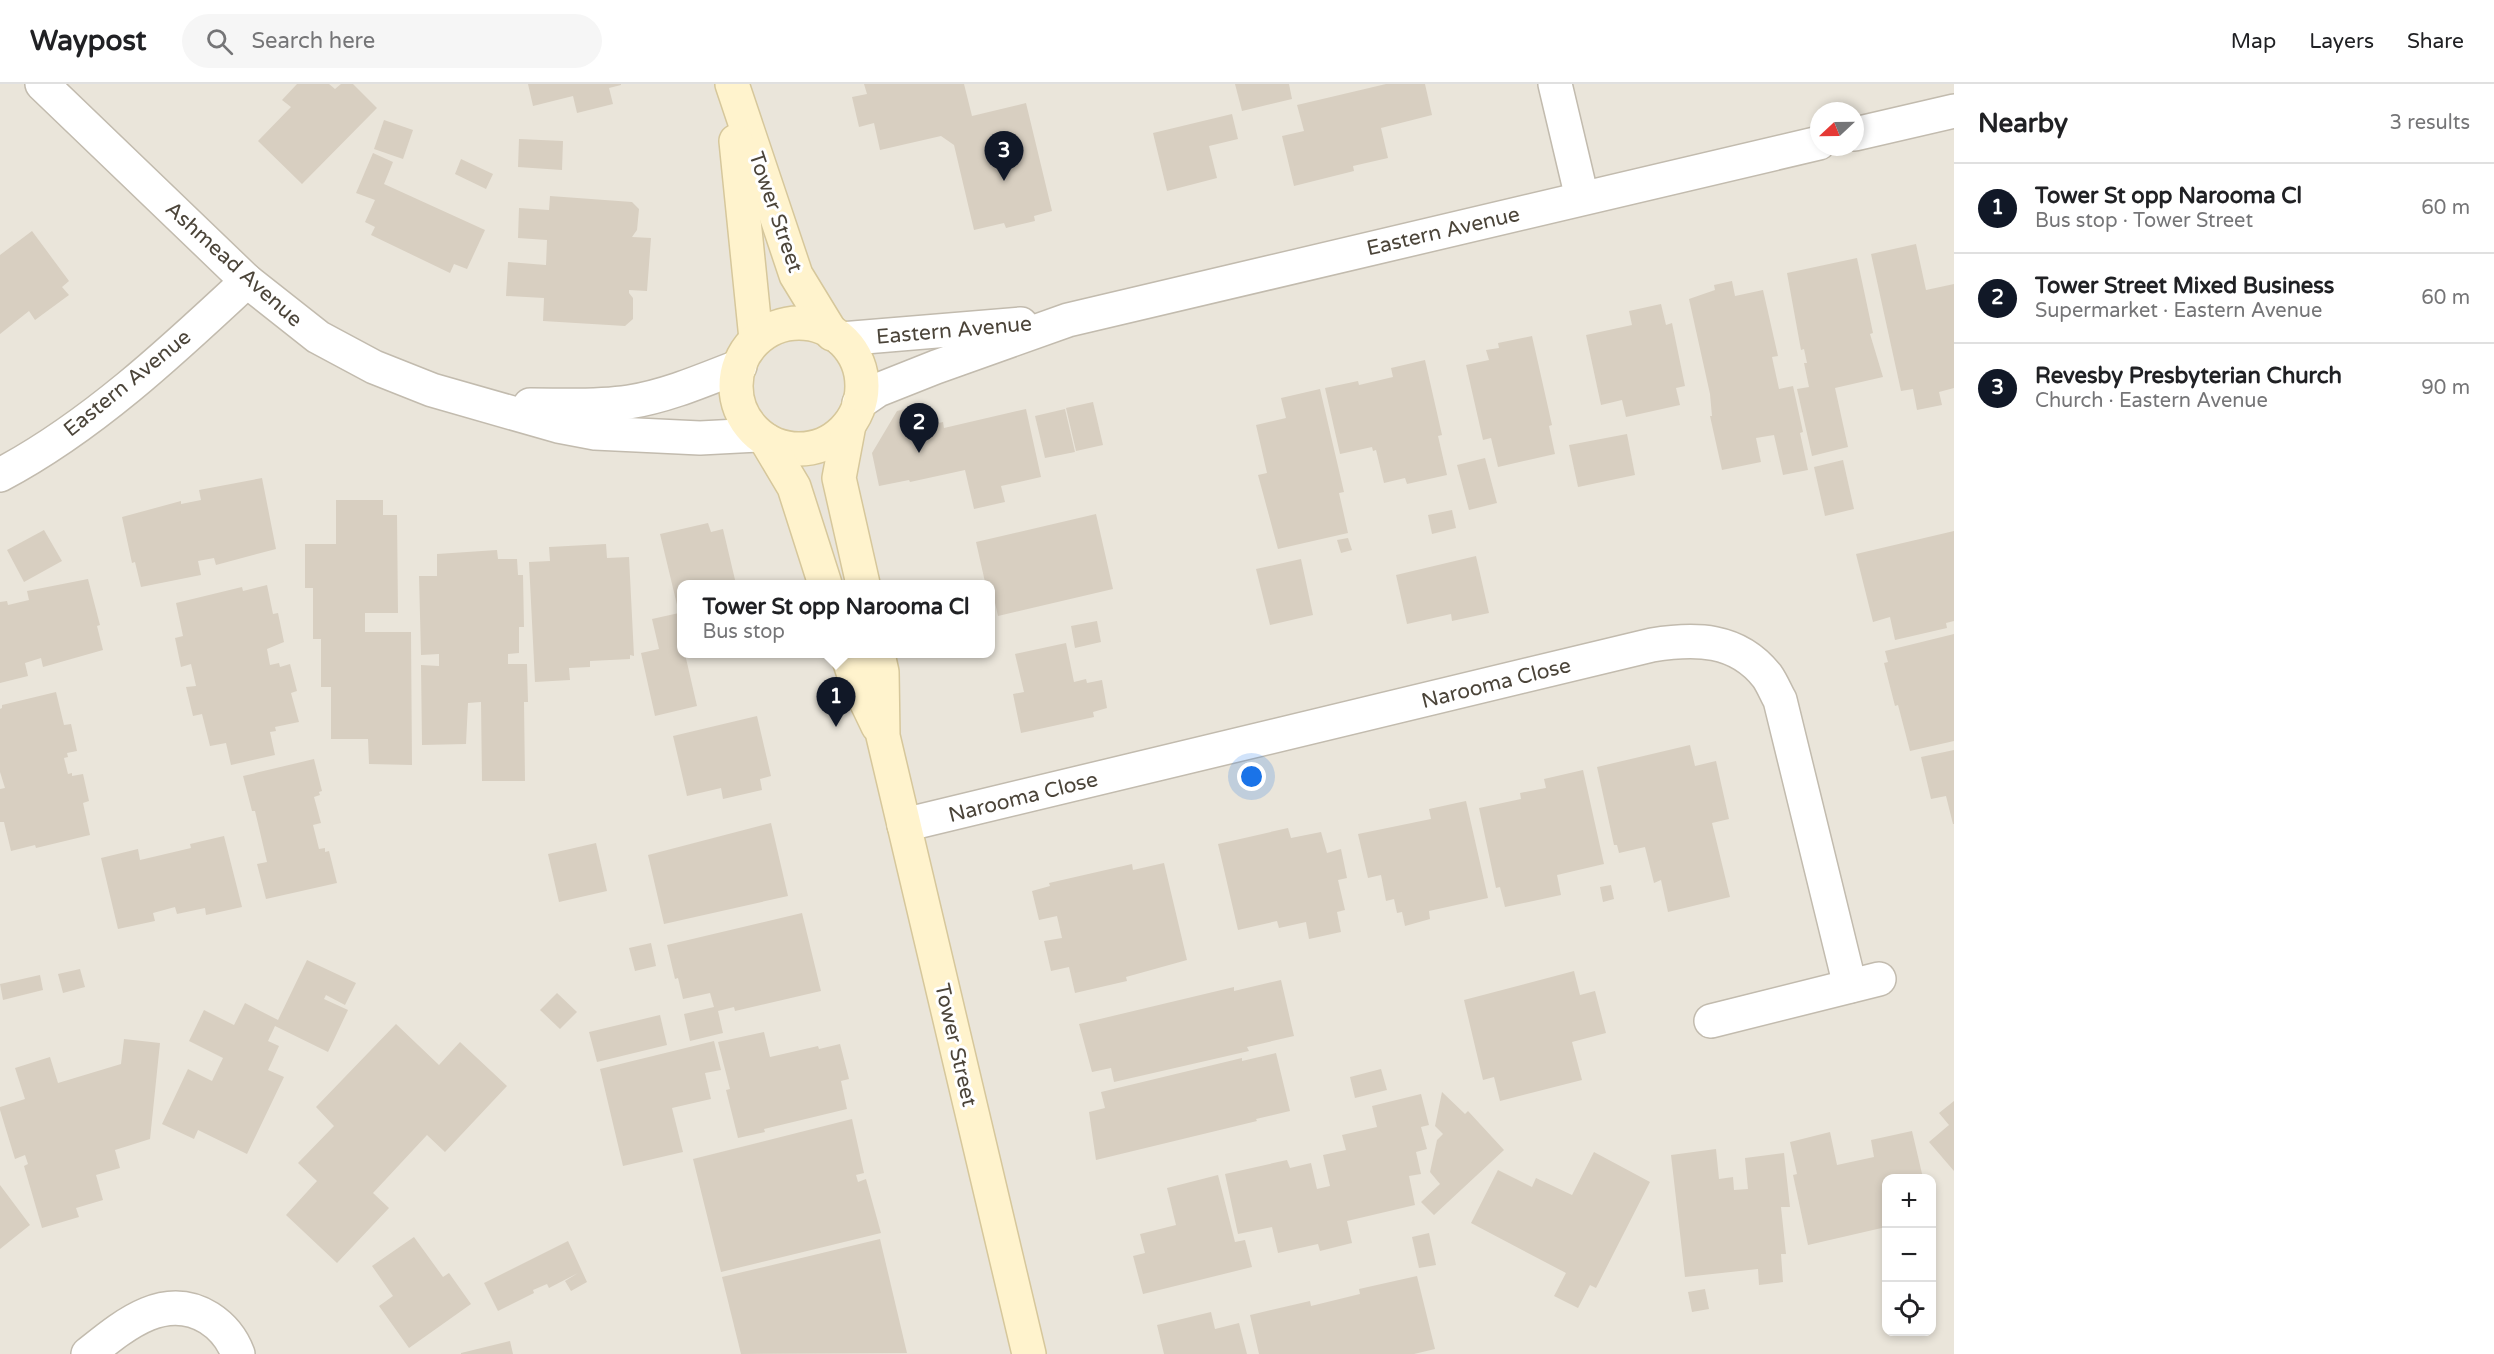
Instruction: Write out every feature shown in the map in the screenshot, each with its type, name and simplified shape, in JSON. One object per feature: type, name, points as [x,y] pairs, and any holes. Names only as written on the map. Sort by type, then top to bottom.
[{"type":"main road","name":"Tower Street","points":[[730,84],[796,275],[836,337]]},
{"type":"main road","name":"Tower Street","points":[[730,84],[741,175],[748,353]]},
{"type":"main road","points":[[823,580],[794,487],[762,437],[749,424],[738,404],[736,380],[748,353],[775,327],[798,323],[822,327],[836,337],[855,358],[862,380],[839,478],[862,580]]},
{"type":"main road","points":[[762,437],[788,449],[811,449],[832,440],[854,414]]},
{"type":"main road","name":"Tower Street","points":[[848,658],[855,678],[883,736]]},
{"type":"main road","name":"Tower Street","points":[[879,658],[882,672],[883,736],[1029,1354]]},
{"type":"street","name":"Ashmead Avenue","points":[[42,84],[247,281],[318,338],[374,367],[432,390],[493,405],[558,426],[595,433],[700,438],[762,437]]},
{"type":"street","points":[[1554,84],[1582,198]]},
{"type":"street","points":[[1864,132],[1954,111]]},
{"type":"street","name":"Eastern Avenue","points":[[854,414],[878,390],[1068,320],[1810,144]]},
{"type":"street","name":"Eastern Avenue","points":[[0,475],[60,438],[114,398],[171,351],[247,281]]},
{"type":"street","name":"Eastern Avenue","points":[[836,337],[1068,320]]},
{"type":"street","name":"Ashmead Avenue","points":[[493,405],[591,405],[629,402],[688,386],[748,353]]},
{"type":"street","name":"Narooma Close","points":[[904,825],[1652,645],[1684,640],[1718,643],[1745,656],[1767,676],[1780,700],[1864,982],[1711,1021]]},
{"type":"street","points":[[88,1354],[125,1325],[144,1315],[171,1307],[198,1311],[221,1325],[238,1354]]},
{"type":"shaded area","points":[[0,84],[1954,84],[1954,1354],[0,1354]]},
{"type":"building","points":[[297,84],[329,84],[335,89],[341,84],[353,84],[377,108],[302,184],[258,141],[291,107],[282,100]]},
{"type":"building","points":[[528,84],[621,85],[609,88],[613,104],[577,113],[573,96],[533,106]]},
{"type":"building","points":[[864,84],[964,84],[972,116],[1026,103],[1052,211],[1034,216],[1035,221],[1006,228],[1004,223],[974,230],[954,145],[941,136],[880,150],[874,123],[859,127],[852,97],[867,94]]},
{"type":"building","points":[[1235,84],[1289,84],[1292,99],[1242,111]]},
{"type":"building","points":[[1386,84],[1425,84],[1432,115],[1381,128],[1388,158],[1353,166],[1354,171],[1294,186],[1282,136],[1304,131],[1297,105]]},
{"type":"building","points":[[1232,114],[1238,139],[1209,146],[1217,178],[1167,191],[1153,133]]},
{"type":"building","points":[[384,120],[413,130],[403,159],[374,149]]},
{"type":"building","points":[[519,139],[563,141],[562,170],[518,167]]},
{"type":"building","points":[[373,153],[393,162],[384,184],[485,230],[467,269],[454,264],[450,273],[371,235],[375,227],[365,222],[375,200],[356,193]]},
{"type":"building","points":[[461,159],[493,174],[486,189],[455,174]]},
{"type":"building","points":[[550,196],[632,202],[639,209],[637,230],[632,237],[651,238],[647,291],[629,290],[633,298],[633,319],[625,326],[543,321],[544,298],[506,296],[508,262],[546,265],[547,240],[518,238],[519,208],[549,210]]},
{"type":"building","points":[[32,231],[69,281],[62,287],[69,295],[35,320],[29,311],[0,334],[0,255]]},
{"type":"building","points":[[1916,244],[1926,290],[1954,284],[1954,388],[1939,392],[1942,405],[1917,410],[1913,389],[1901,391],[1871,254]]},
{"type":"building","points":[[1857,258],[1873,333],[1870,334],[1883,377],[1835,388],[1848,447],[1812,456],[1797,389],[1809,387],[1804,363],[1807,363],[1804,349],[1801,350],[1787,273]]},
{"type":"building","points":[[1732,281],[1735,296],[1763,290],[1778,356],[1772,357],[1779,389],[1793,386],[1808,470],[1783,475],[1774,435],[1756,438],[1761,462],[1722,470],[1710,416],[1712,416],[1710,394],[1689,299],[1715,290],[1714,285]]},
{"type":"building","points":[[1661,304],[1666,325],[1672,323],[1685,386],[1676,388],[1680,405],[1626,417],[1622,400],[1601,405],[1586,335],[1632,325],[1629,311]]},
{"type":"building","points":[[1532,336],[1552,425],[1549,426],[1555,454],[1498,467],[1491,438],[1483,440],[1466,365],[1489,360],[1486,350],[1499,348],[1498,343]]},
{"type":"building","points":[[1425,360],[1442,435],[1438,436],[1447,475],[1407,484],[1405,478],[1384,483],[1376,450],[1373,451],[1372,447],[1340,454],[1325,388],[1358,381],[1359,385],[1393,377],[1391,368]]},
{"type":"building","points":[[1320,389],[1344,492],[1339,493],[1348,533],[1278,549],[1258,475],[1267,473],[1256,425],[1286,418],[1281,398]]},
{"type":"building","points":[[1093,402],[1103,445],[1076,451],[1066,408]]},
{"type":"building","points":[[921,405],[926,426],[943,422],[944,428],[1026,409],[1041,477],[1001,486],[1005,502],[974,509],[965,470],[879,486],[872,453],[897,411]]},
{"type":"building","points":[[1065,409],[1075,452],[1045,458],[1035,416]]},
{"type":"building","points":[[1627,434],[1635,475],[1578,487],[1569,445]]},
{"type":"building","points":[[1485,458],[1497,503],[1469,510],[1457,465]]},
{"type":"building","points":[[1843,460],[1854,509],[1825,516],[1814,467]]},
{"type":"building","points":[[262,478],[276,549],[216,565],[214,558],[198,561],[201,575],[141,587],[135,562],[132,563],[122,517],[181,501],[181,504],[201,500],[199,490]]},
{"type":"building","points":[[336,500],[383,500],[383,515],[397,515],[398,613],[365,613],[365,632],[411,632],[412,765],[369,764],[368,739],[331,739],[331,687],[321,687],[321,639],[313,639],[313,588],[305,588],[305,544],[336,544]]},
{"type":"building","points":[[1452,510],[1456,528],[1432,534],[1428,515]]},
{"type":"building","points":[[1096,514],[1113,589],[998,616],[995,603],[995,580],[985,580],[976,542]]},
{"type":"building","points":[[708,523],[711,532],[723,529],[735,580],[677,580],[677,605],[660,534]]},
{"type":"building","points":[[44,530],[62,561],[24,582],[7,550]]},
{"type":"building","points":[[1954,531],[1954,621],[1946,623],[1947,628],[1895,640],[1890,617],[1873,622],[1856,554]]},
{"type":"building","points":[[1348,538],[1352,550],[1341,553],[1337,540]]},
{"type":"building","points":[[606,544],[607,558],[629,557],[634,656],[630,655],[630,659],[590,661],[590,667],[569,668],[570,680],[535,682],[529,562],[550,561],[549,547]]},
{"type":"building","points":[[497,550],[498,559],[517,559],[518,575],[523,575],[524,627],[519,627],[519,653],[508,654],[508,664],[527,664],[528,702],[524,702],[525,781],[482,781],[481,702],[468,703],[466,744],[422,745],[421,665],[439,666],[439,654],[421,655],[419,576],[437,576],[437,554]]},
{"type":"building","points":[[1476,556],[1489,613],[1452,621],[1451,614],[1407,624],[1396,575]]},
{"type":"building","points":[[1301,559],[1313,615],[1270,625],[1256,569]]},
{"type":"building","points":[[88,579],[100,625],[97,626],[103,650],[43,667],[41,658],[25,663],[28,676],[0,683],[0,602],[7,601],[8,605],[29,600],[27,591]]},
{"type":"building","points":[[267,585],[273,614],[278,613],[284,642],[267,649],[270,665],[279,663],[280,667],[290,664],[297,691],[291,693],[299,722],[275,727],[276,731],[270,732],[275,755],[231,765],[226,743],[210,746],[202,714],[193,716],[186,687],[196,686],[191,664],[181,667],[175,638],[183,636],[176,603],[242,587],[243,591]]},
{"type":"building","points":[[677,613],[677,658],[686,658],[697,706],[655,716],[641,653],[659,649],[652,619]]},
{"type":"building","points":[[1097,621],[1101,642],[1075,648],[1071,626]]},
{"type":"building","points":[[1954,634],[1954,741],[1910,751],[1884,663],[1888,662],[1885,651]]},
{"type":"building","points":[[1066,643],[1074,682],[1086,679],[1087,683],[1102,680],[1107,708],[1093,712],[1094,717],[1021,733],[1013,694],[1024,692],[1015,654]]},
{"type":"building","points":[[56,692],[64,725],[71,724],[77,751],[67,753],[68,757],[64,758],[68,774],[72,773],[72,776],[83,774],[89,801],[83,803],[90,835],[36,848],[35,845],[11,851],[4,822],[0,822],[0,789],[5,788],[0,772],[0,709],[2,705]]},
{"type":"building","points":[[757,716],[771,776],[760,779],[762,790],[723,799],[721,788],[687,796],[673,736]]},
{"type":"building","points":[[1690,745],[1695,766],[1716,761],[1729,819],[1712,823],[1730,897],[1668,912],[1661,880],[1654,883],[1645,847],[1619,853],[1617,845],[1614,845],[1597,767]]},
{"type":"building","points":[[1954,750],[1953,824],[1946,796],[1931,799],[1921,757]]},
{"type":"building","points":[[314,759],[322,791],[319,792],[320,795],[314,797],[321,823],[313,825],[319,849],[325,848],[325,852],[329,851],[337,883],[266,899],[257,864],[267,862],[255,811],[252,811],[243,776]]},
{"type":"building","points":[[1583,770],[1604,864],[1557,875],[1561,895],[1505,907],[1500,887],[1496,888],[1479,808],[1521,799],[1520,793],[1546,788],[1544,779]]},
{"type":"building","points":[[1466,801],[1488,898],[1429,911],[1430,919],[1405,926],[1402,912],[1397,913],[1394,899],[1386,901],[1381,875],[1368,878],[1358,834],[1431,819],[1429,809]]},
{"type":"building","points":[[771,823],[788,896],[664,924],[648,855]]},
{"type":"building","points":[[1288,828],[1291,838],[1321,832],[1327,853],[1341,849],[1347,878],[1338,880],[1345,910],[1337,912],[1341,932],[1309,939],[1306,922],[1279,928],[1277,921],[1238,930],[1218,844]]},
{"type":"building","points":[[224,836],[242,907],[206,915],[205,908],[177,914],[175,907],[153,913],[155,921],[118,929],[101,858],[138,849],[140,860],[191,848],[190,844]]},
{"type":"building","points":[[596,843],[607,891],[559,902],[548,854]]},
{"type":"building","points":[[1164,863],[1187,960],[1126,977],[1127,981],[1075,993],[1069,967],[1051,971],[1044,941],[1062,938],[1057,916],[1039,920],[1032,891],[1050,886],[1049,883],[1132,864],[1133,870]]},
{"type":"building","points":[[1611,885],[1614,899],[1603,902],[1600,887]]},
{"type":"building","points":[[802,913],[821,991],[735,1011],[734,1007],[718,1011],[723,1033],[690,1041],[684,1014],[714,1007],[710,993],[683,999],[678,978],[675,979],[667,945]]},
{"type":"building","points":[[651,943],[656,966],[635,971],[629,948]]},
{"type":"building","points":[[307,960],[356,983],[345,1005],[326,995],[324,999],[348,1010],[328,1052],[275,1026],[268,1041],[279,1046],[268,1070],[284,1077],[247,1154],[198,1130],[194,1139],[162,1124],[188,1069],[212,1081],[223,1058],[189,1041],[204,1010],[234,1025],[245,1003],[278,1020]]},
{"type":"building","points":[[80,969],[85,987],[63,993],[58,974]]},
{"type":"building","points":[[1574,971],[1580,995],[1595,991],[1606,1033],[1572,1042],[1582,1080],[1500,1101],[1494,1077],[1483,1080],[1464,1000]]},
{"type":"building","points":[[40,975],[43,990],[3,1000],[0,984]]},
{"type":"building","points":[[1281,980],[1294,1036],[1247,1047],[1249,1051],[1114,1082],[1111,1068],[1092,1072],[1079,1024],[1234,987],[1234,991]]},
{"type":"building","points":[[557,993],[577,1012],[560,1029],[540,1010]]},
{"type":"building","points":[[660,1015],[667,1045],[597,1062],[589,1032]]},
{"type":"building","points":[[396,1024],[439,1065],[460,1042],[507,1086],[445,1152],[427,1135],[373,1193],[389,1208],[337,1263],[286,1215],[317,1181],[298,1163],[334,1126],[316,1107]]},
{"type":"building","points":[[764,1032],[770,1057],[818,1046],[819,1049],[840,1044],[849,1079],[841,1081],[847,1109],[764,1129],[765,1132],[738,1138],[726,1090],[730,1089],[718,1042]]},
{"type":"building","points":[[124,1039],[160,1043],[150,1139],[115,1150],[120,1168],[96,1175],[103,1200],[76,1208],[79,1217],[42,1228],[24,1166],[28,1164],[25,1155],[15,1159],[0,1110],[0,1107],[25,1099],[15,1068],[50,1057],[58,1083],[121,1064]]},
{"type":"building","points":[[714,1041],[721,1070],[705,1073],[711,1099],[672,1108],[683,1152],[623,1166],[600,1069]]},
{"type":"building","points":[[1276,1053],[1290,1111],[1096,1160],[1089,1112],[1105,1108],[1101,1092],[1242,1058],[1242,1061]]},
{"type":"building","points":[[1381,1069],[1387,1090],[1355,1098],[1350,1077]]},
{"type":"building","points":[[1442,1092],[1465,1114],[1468,1111],[1504,1150],[1434,1215],[1421,1202],[1440,1184],[1430,1172],[1437,1140],[1443,1134],[1435,1126]]},
{"type":"building","points":[[1421,1094],[1429,1125],[1421,1127],[1427,1149],[1416,1152],[1421,1174],[1409,1176],[1415,1205],[1347,1221],[1352,1243],[1320,1251],[1318,1244],[1278,1253],[1272,1227],[1238,1234],[1225,1174],[1287,1160],[1290,1168],[1311,1163],[1317,1189],[1330,1186],[1323,1155],[1346,1150],[1342,1135],[1377,1127],[1372,1106]]},
{"type":"building","points":[[1954,1101],[1954,1171],[1929,1142],[1949,1125],[1939,1113]]},
{"type":"building","points":[[852,1119],[864,1173],[856,1175],[858,1182],[866,1179],[881,1233],[721,1272],[693,1159]]},
{"type":"building","points":[[1912,1131],[1922,1174],[1882,1174],[1882,1228],[1808,1245],[1793,1175],[1797,1174],[1790,1142],[1830,1132],[1837,1165],[1874,1157],[1871,1140]]},
{"type":"building","points":[[1716,1149],[1719,1179],[1733,1177],[1734,1190],[1748,1189],[1745,1158],[1784,1153],[1790,1207],[1781,1207],[1786,1254],[1781,1254],[1783,1282],[1759,1285],[1758,1269],[1685,1277],[1671,1155]]},
{"type":"building","points":[[1594,1152],[1650,1182],[1596,1288],[1590,1285],[1578,1308],[1554,1296],[1566,1273],[1471,1223],[1498,1170],[1532,1187],[1536,1178],[1572,1195]]},
{"type":"building","points":[[1218,1175],[1235,1242],[1245,1240],[1252,1267],[1143,1294],[1133,1256],[1145,1253],[1140,1234],[1176,1225],[1167,1188]]},
{"type":"building","points":[[0,1185],[30,1225],[0,1249]]},
{"type":"building","points":[[1429,1233],[1436,1265],[1419,1268],[1412,1237]]},
{"type":"building","points":[[414,1237],[443,1277],[449,1273],[471,1304],[409,1348],[379,1306],[393,1296],[372,1266]]},
{"type":"building","points":[[880,1239],[907,1353],[741,1354],[722,1277]]},
{"type":"building","points":[[568,1241],[587,1282],[571,1291],[565,1281],[578,1273],[549,1288],[547,1284],[533,1290],[534,1293],[498,1311],[484,1283]]},
{"type":"building","points":[[1417,1276],[1435,1349],[1414,1354],[1259,1354],[1250,1315],[1310,1301],[1311,1306],[1360,1294],[1359,1289]]},
{"type":"building","points":[[1705,1289],[1709,1309],[1692,1312],[1688,1292]]},
{"type":"building","points":[[1211,1312],[1215,1329],[1239,1323],[1247,1354],[1164,1354],[1157,1325]]},
{"type":"building","points":[[510,1341],[513,1354],[461,1354],[461,1353]]},
{"type":"place","name":"Revesby Presbyterian Church","points":[[1004,181]]},
{"type":"place","name":"Tower Street Mixed Business","points":[[919,453]]},
{"type":"place","name":"Tower St opp Narooma Cl","points":[[836,727]]}]
